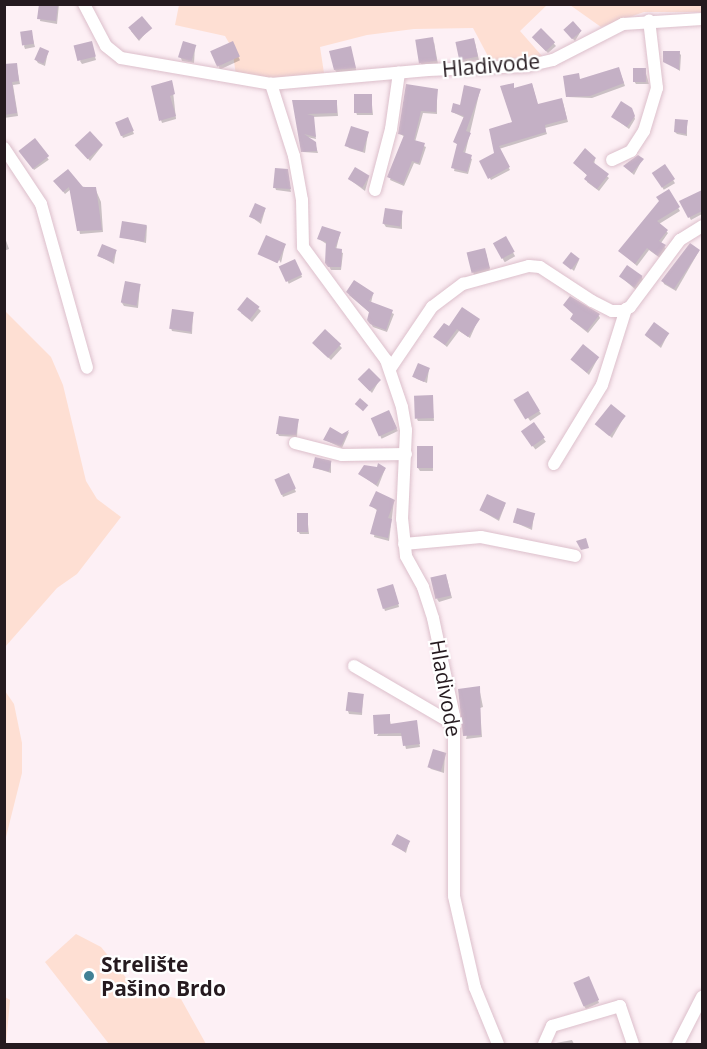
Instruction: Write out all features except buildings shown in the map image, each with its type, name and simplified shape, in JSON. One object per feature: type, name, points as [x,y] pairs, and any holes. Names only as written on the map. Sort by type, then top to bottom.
[{"type":"street","name":"Hladivode","points":[[84,4],[106,46],[121,58],[271,84],[399,73],[527,66],[553,60],[623,24],[649,20],[702,19]]},
{"type":"street","points":[[612,160],[631,151],[644,131],[657,88],[649,20]]},
{"type":"street","points":[[375,190],[391,129],[399,73]]},
{"type":"street","name":"Hladivode","points":[[271,84],[300,189],[303,247],[390,369],[402,407],[406,454],[404,544],[433,618],[455,725],[451,855],[454,896],[475,988],[498,1044]]},
{"type":"street","points":[[4,148],[42,204],[87,368]]},
{"type":"street","points":[[554,464],[602,385],[626,309],[680,240],[702,226]]},
{"type":"street","points":[[390,369],[432,307],[463,284],[487,275],[540,267],[612,311],[626,309]]},
{"type":"street","points":[[295,443],[342,455],[406,454]]},
{"type":"street","points":[[404,544],[481,537],[575,556]]},
{"type":"street","points":[[354,666],[455,725]]},
{"type":"street","points":[[678,1044],[702,1001]]},
{"type":"street","points":[[544,1044],[552,1026],[620,1006],[633,1044]]},
{"type":"shaded area","points":[[179,5],[547,5],[520,31],[542,56],[490,60],[473,28],[414,29],[367,35],[320,47],[324,73],[268,79],[236,75],[232,48],[225,36],[175,25]]},
{"type":"shaded area","points":[[570,5],[702,5],[702,12],[644,12],[601,27]]},
{"type":"shaded area","points":[[5,311],[51,357],[63,385],[86,481],[97,499],[121,517],[77,574],[57,588],[5,647]]},
{"type":"shaded area","points":[[5,691],[14,704],[22,743],[22,773],[5,841]]},
{"type":"shaded area","name":"Strelište Pašino Brdo","points":[[76,934],[101,947],[137,991],[181,999],[206,1044],[109,1044],[45,962]]},
{"type":"shaded area","points":[[5,997],[10,1000],[6,1044],[4,1044]]},
{"type":"place","name":"Strelište Pašino Brdo","points":[[89,976]]}]
